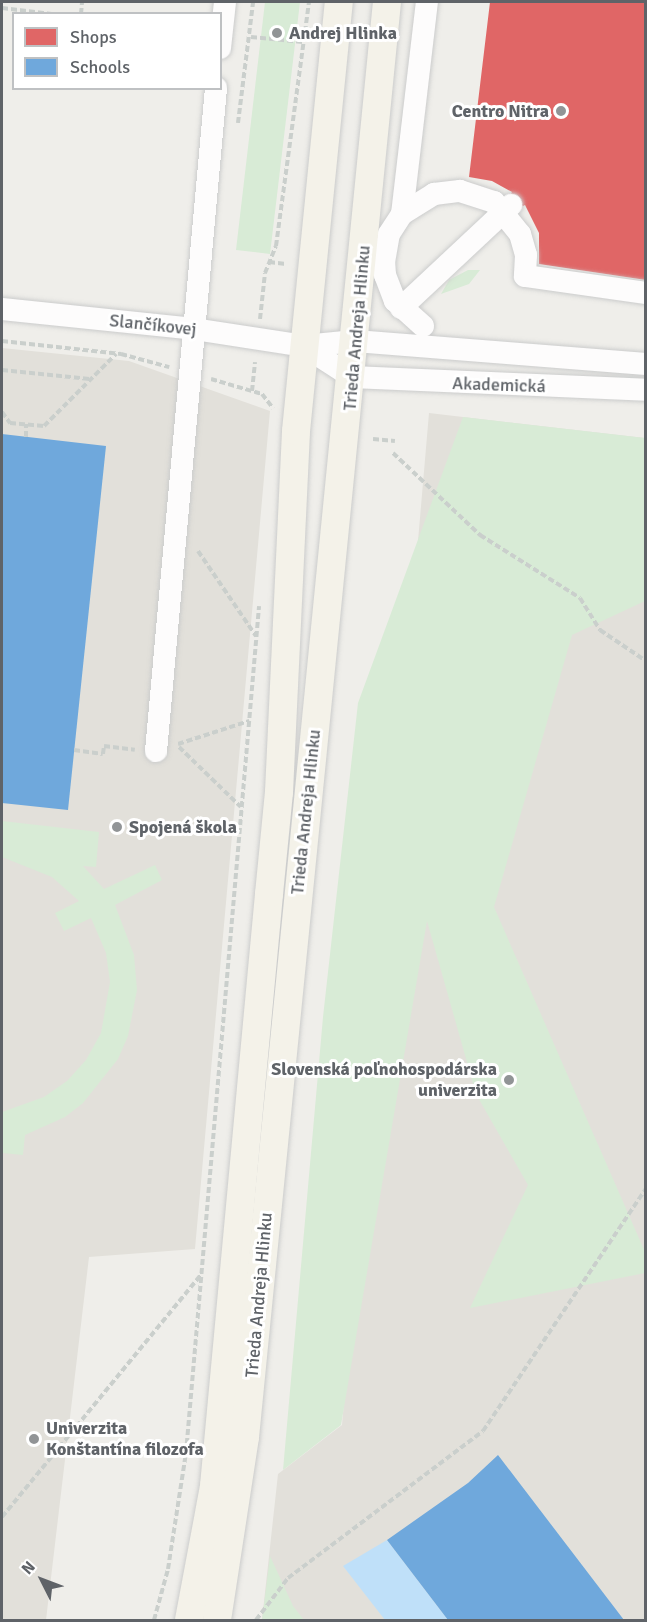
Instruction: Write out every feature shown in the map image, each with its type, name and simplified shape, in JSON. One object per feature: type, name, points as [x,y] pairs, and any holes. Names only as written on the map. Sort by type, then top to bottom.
[{"type":"main road","name":"Trieda Andreja Hlinku","points":[[189,1620],[214,1486],[273,860],[304,346],[339,2]]},
{"type":"main road","name":"Trieda Andreja Hlinku","points":[[217,1620],[246,1437],[305,804],[352,377],[387,2]]},
{"type":"street","points":[[222,30],[225,2]]},
{"type":"street","points":[[402,214],[426,2]]},
{"type":"street","points":[[163,747],[189,373],[216,90]]},
{"type":"street","points":[[423,326],[401,308],[387,284],[384,262],[389,234],[402,214],[434,194],[460,191],[494,202],[507,210],[520,234],[526,255],[525,276],[645,293]]},
{"type":"street","points":[[401,308],[507,210]]},
{"type":"street","name":"Slančíkovej","points":[[2,309],[194,328],[304,346]]},
{"type":"street","name":"Akademická","points":[[304,346],[355,340],[645,364]]},
{"type":"street","points":[[304,346],[352,377]]},
{"type":"street","name":"Akademická","points":[[352,377],[645,390]]},
{"type":"path","points":[[252,391],[269,262],[276,246],[309,2]]},
{"type":"path","points":[[2,8],[35,12]]},
{"type":"path","points":[[251,37],[303,42]]},
{"type":"path","points":[[269,262],[286,264]]},
{"type":"path","points":[[2,341],[116,353],[262,394],[275,411]]},
{"type":"path","points":[[2,412],[10,423],[44,426],[116,353]]},
{"type":"path","points":[[2,370],[90,379]]},
{"type":"path","points":[[26,424],[26,436]]},
{"type":"path","points":[[373,439],[395,441]]},
{"type":"path","points":[[393,453],[480,535],[580,598],[600,630],[645,661]]},
{"type":"path","points":[[177,548],[198,551],[257,637]]},
{"type":"path","points":[[154,1620],[168,1569],[186,1453],[260,602]]},
{"type":"path","points":[[74,750],[103,754],[104,746],[142,751],[143,745],[163,747],[249,721]]},
{"type":"path","points":[[163,747],[241,807]]},
{"type":"path","points":[[256,1620],[288,1578],[483,1431],[645,1188]]},
{"type":"path","points":[[2,1517],[201,1275]]},
{"type":"shaded area","name":"Spojená škola","points":[[2,348],[129,361],[270,411],[195,1249],[89,1257],[46,1620],[2,1620]]},
{"type":"shaded area","name":"Slovenská poľnohospodárska univerzita","points":[[429,413],[645,438],[645,1620],[262,1620],[278,1474],[342,1425]]},
{"type":"green space","points":[[265,2],[300,2],[270,254],[236,250]]},
{"type":"green space","points":[[468,270],[480,270],[469,284],[441,294],[449,280]]},
{"type":"green space","points":[[463,417],[645,438],[645,601],[572,635],[494,907],[645,1252],[645,1273],[470,1308],[528,1185],[476,1094],[427,921],[341,1425],[283,1470],[323,1017],[358,703]]},
{"type":"green space","points":[[2,821],[99,832],[96,867],[83,866],[104,889],[155,865],[162,880],[115,905],[134,955],[137,990],[128,1036],[118,1059],[83,1103],[65,1117],[25,1135],[23,1155],[2,1153],[2,1112],[44,1097],[67,1081],[86,1060],[101,1033],[110,982],[106,953],[91,918],[64,931],[55,913],[79,901],[52,877],[2,857]]},
{"type":"green space","points":[[270,1556],[293,1606],[304,1620],[262,1620]]},
{"type":"water","points":[[387,1540],[448,1620],[385,1620],[343,1566]]},
{"type":"building: Shops","name":"Centro Nitra","points":[[490,2],[646,2],[646,280],[539,264],[539,233],[525,205],[519,208],[509,197],[512,192],[492,181],[469,177]]},
{"type":"building: Schools","points":[[2,434],[106,446],[68,810],[2,803]]},
{"type":"building: Schools","points":[[498,1455],[624,1620],[448,1620],[387,1540],[468,1483]]},
{"type":"place","name":"Andrej Hlinka","points":[[277,33]]},
{"type":"place","name":"Centro Nitra","points":[[561,111]]},
{"type":"place","name":"Spojená škola","points":[[117,827]]},
{"type":"place","name":"Slovenská poľnohospodárska univerzita","points":[[509,1080]]},
{"type":"place","name":"Univerzita Konštantína filozofa","points":[[34,1439]]}]
